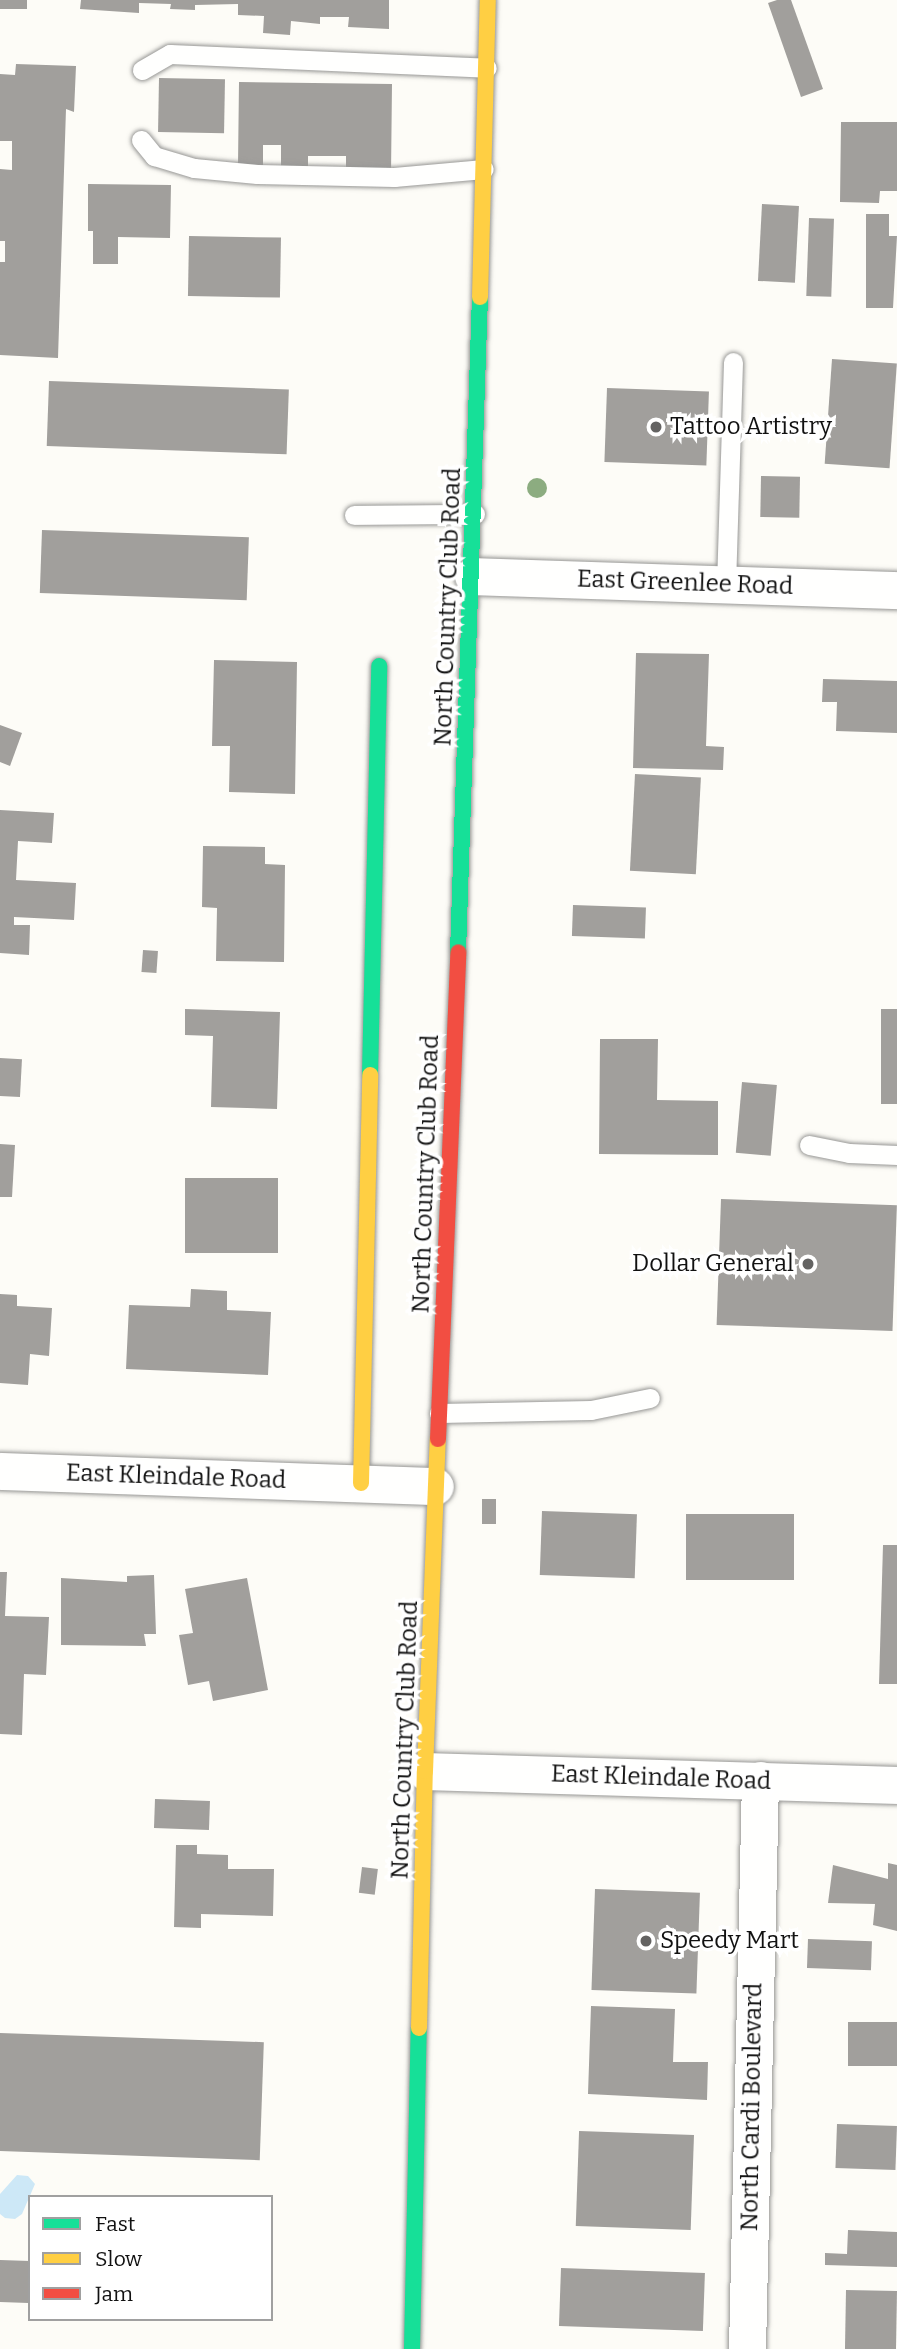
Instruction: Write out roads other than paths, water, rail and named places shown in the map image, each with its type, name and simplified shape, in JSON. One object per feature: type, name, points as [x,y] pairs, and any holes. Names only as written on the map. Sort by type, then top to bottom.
[{"type":"main road","name":"North Country Club Road","points":[[412,2349],[425,1771],[473,576],[488,0]]},
{"type":"main road","points":[[361,1483],[379,666]]},
{"type":"street","name":"East Greenlee Road","points":[[473,576],[897,590]]},
{"type":"street","name":"East Kleindale Road","points":[[0,1471],[435,1486]]},
{"type":"street","name":"East Kleindale Road","points":[[425,1771],[897,1785]]},
{"type":"street","name":"North Cardi Boulevard","points":[[747,2349],[760,1780]]},
{"type":"lane","points":[[142,70],[170,54],[487,68]]},
{"type":"lane","points":[[141,140],[154,156],[194,167],[257,174],[394,177],[484,169]]},
{"type":"lane","points":[[726,584],[733,362]]},
{"type":"lane","points":[[354,515],[475,514]]},
{"type":"lane","points":[[809,1145],[849,1153],[897,1154]]},
{"type":"lane","points":[[439,1413],[591,1410],[650,1398]]},
{"type":"water","points":[[17,2175],[28,2176],[35,2184],[22,2214],[15,2219],[5,2218],[0,2214],[0,2194]]},
{"type":"place","name":"Tattoo Artistry","points":[[656,427]]},
{"type":"place","name":"Dollar General","points":[[808,1264]]},
{"type":"place","name":"Speedy Mart","points":[[646,1941]]}]
